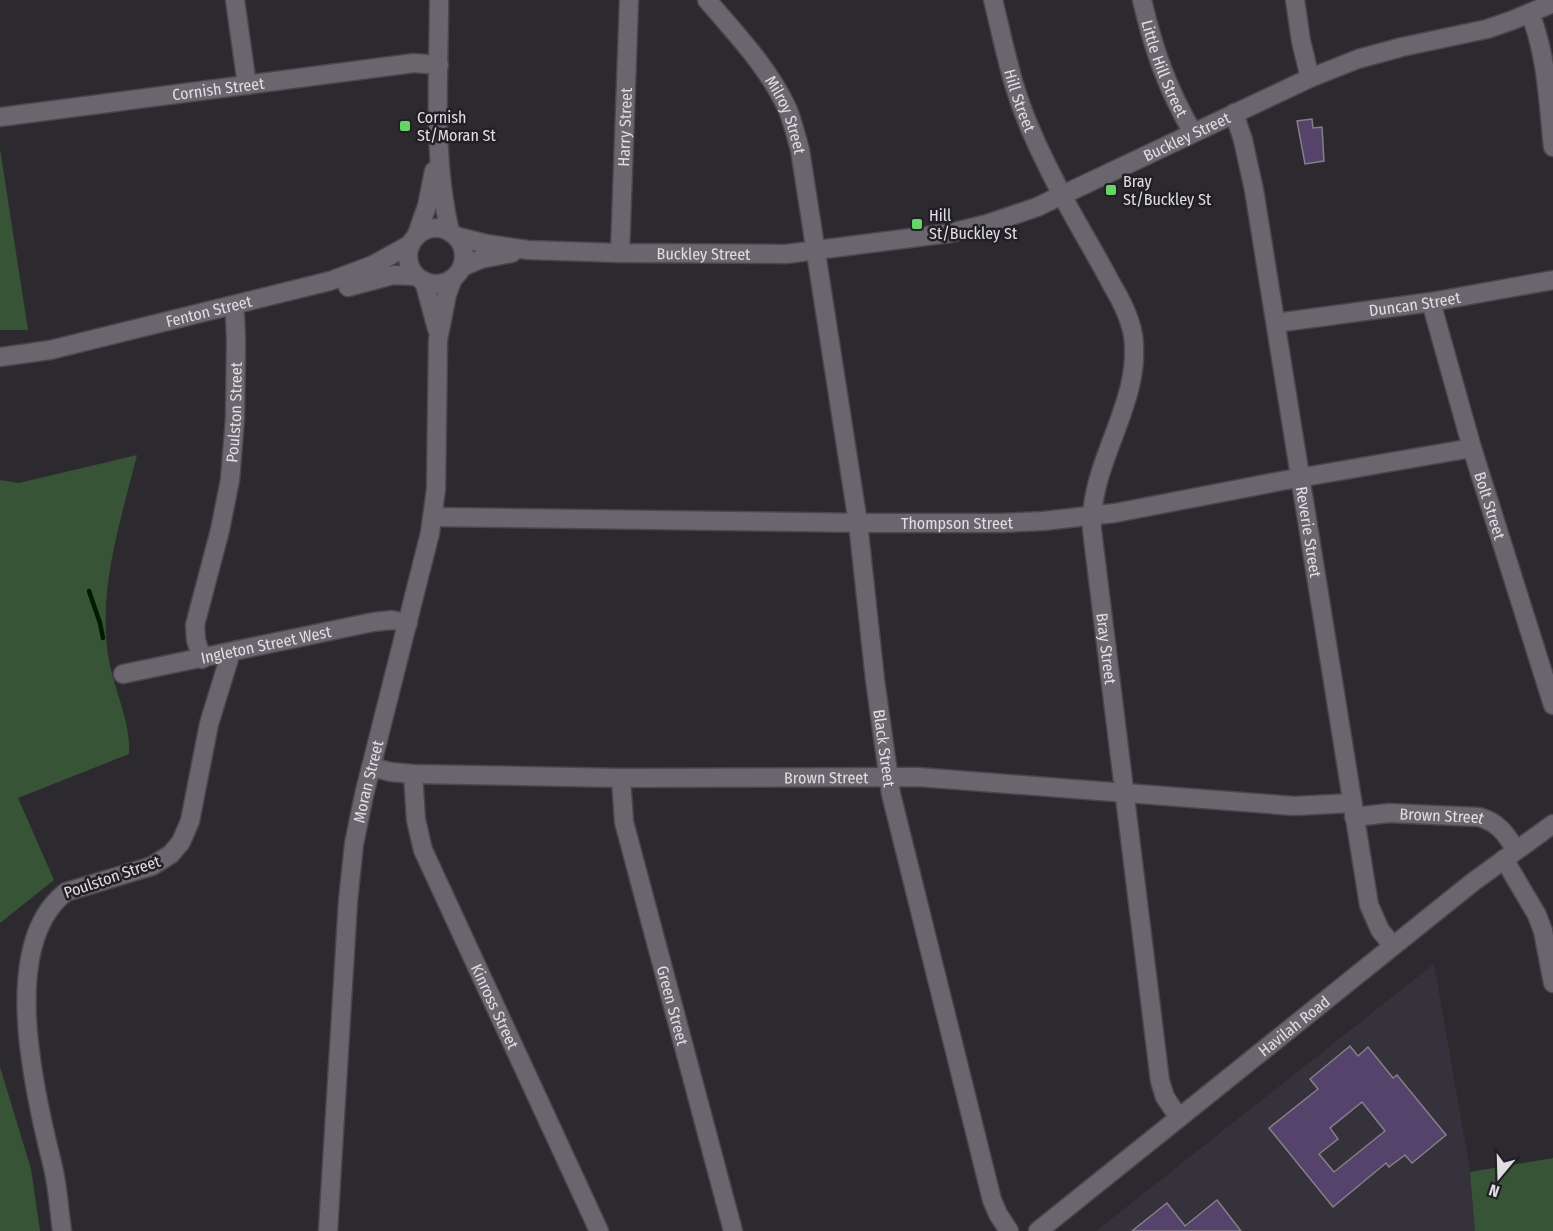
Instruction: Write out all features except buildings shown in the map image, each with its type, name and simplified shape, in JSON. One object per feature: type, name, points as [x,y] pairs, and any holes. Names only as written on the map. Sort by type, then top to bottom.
[{"type":"street","points":[[235,0],[248,85]]},
{"type":"street","points":[[438,155],[427,206],[409,261],[420,279],[439,284],[458,273],[463,250],[452,234],[444,205],[438,155],[439,0]]},
{"type":"street","name":"Harry Street","points":[[620,253],[628,0]]},
{"type":"street","name":"Milroy Street","points":[[707,0],[768,75],[788,110],[804,169],[816,251]]},
{"type":"street","name":"Hill Street","points":[[993,0],[1017,94],[1031,131],[1062,195]]},
{"type":"street","name":"Little Hill Street","points":[[1142,0],[1158,62],[1175,102],[1193,133]]},
{"type":"street","points":[[1295,0],[1301,41],[1310,78]]},
{"type":"street","name":"Buckley Street","points":[[452,234],[487,244],[528,250],[786,254],[950,233],[1010,217],[1062,195],[1310,78],[1378,52],[1487,29],[1553,3]]},
{"type":"street","points":[[1530,13],[1541,42],[1545,61],[1553,147]]},
{"type":"street","name":"Cornish Street","points":[[0,117],[414,63],[438,65]]},
{"type":"street","name":"Reverie Street","points":[[1234,113],[1251,173],[1368,905],[1380,930],[1393,946]]},
{"type":"street","name":"Bray Street","points":[[1062,195],[1121,301],[1132,334],[1134,351],[1127,396],[1099,480],[1091,516],[1160,1081],[1165,1097],[1179,1118]]},
{"type":"street","points":[[414,240],[423,231],[432,229],[441,229],[452,234]]},
{"type":"street","name":"Fenton Street","points":[[0,368],[68,358],[233,311],[346,276],[373,265],[414,240]]},
{"type":"street","name":"Buckley Street","points":[[458,273],[492,256],[528,250]]},
{"type":"street","name":"Black Street","points":[[816,251],[858,523],[888,777],[992,1200],[998,1214],[1010,1231]]},
{"type":"street","name":"Moran Street","points":[[438,340],[445,304],[458,273]]},
{"type":"street","name":"Fenton Street","points":[[0,357],[50,350],[233,311],[321,295],[393,275],[420,279]]},
{"type":"street","name":"Moran Street","points":[[327,1231],[350,872],[358,820],[433,517],[436,489],[438,340],[435,316],[420,279]]},
{"type":"street","name":"Duncan Street","points":[[1276,323],[1431,302],[1553,280]]},
{"type":"street","name":"Bolt Street","points":[[1431,302],[1472,448],[1553,705]]},
{"type":"street","name":"Poulston Street","points":[[202,659],[196,640],[195,625],[220,530],[233,450],[236,342],[233,311]]},
{"type":"street","name":"Thompson Street","points":[[433,517],[999,523],[1091,516],[1472,448]]},
{"type":"street","name":"Ingleton Street West","points":[[123,674],[373,622],[392,620],[408,623]]},
{"type":"street","name":"Poulston Street","points":[[23,926],[33,913],[53,898],[152,866],[171,854],[181,842],[190,821],[209,724],[231,652]]},
{"type":"street","name":"Brown Street","points":[[371,767],[413,774],[621,778],[840,779],[888,777],[945,779],[1124,792],[1144,796],[1479,817],[1488,819],[1499,826],[1538,915],[1553,983]]},
{"type":"street","name":"Kinross Street","points":[[413,774],[416,820],[423,850],[600,1231]]},
{"type":"street","name":"Green Street","points":[[621,778],[624,822],[733,1231]]},
{"type":"street","name":"Havilah Road","points":[[1038,1231],[1393,946],[1553,824]]},
{"type":"street","points":[[11,1030],[26,1088],[53,1168],[62,1231]]},
{"type":"shaded area","points":[[1434,964],[1470,1170],[1475,1231],[1096,1231]]},
{"type":"green space","points":[[0,149],[28,330],[0,330]]},
{"type":"green space","points":[[137,455],[118,529],[106,604],[108,655],[125,717],[129,754],[18,798],[54,880],[0,923],[0,480],[19,483]]},
{"type":"green space","points":[[0,1067],[31,1169],[40,1231],[0,1231]]},
{"type":"green space","points":[[1553,1158],[1553,1231],[1475,1231],[1470,1172]]},
{"type":"waterway","points":[[89,591],[103,638]]},
{"type":"place","name":"Cornish St/Moran St","points":[[405,126]]},
{"type":"place","name":"Bray St/Buckley St","points":[[1111,190]]},
{"type":"place","name":"Hill St/Buckley St","points":[[917,224]]}]
